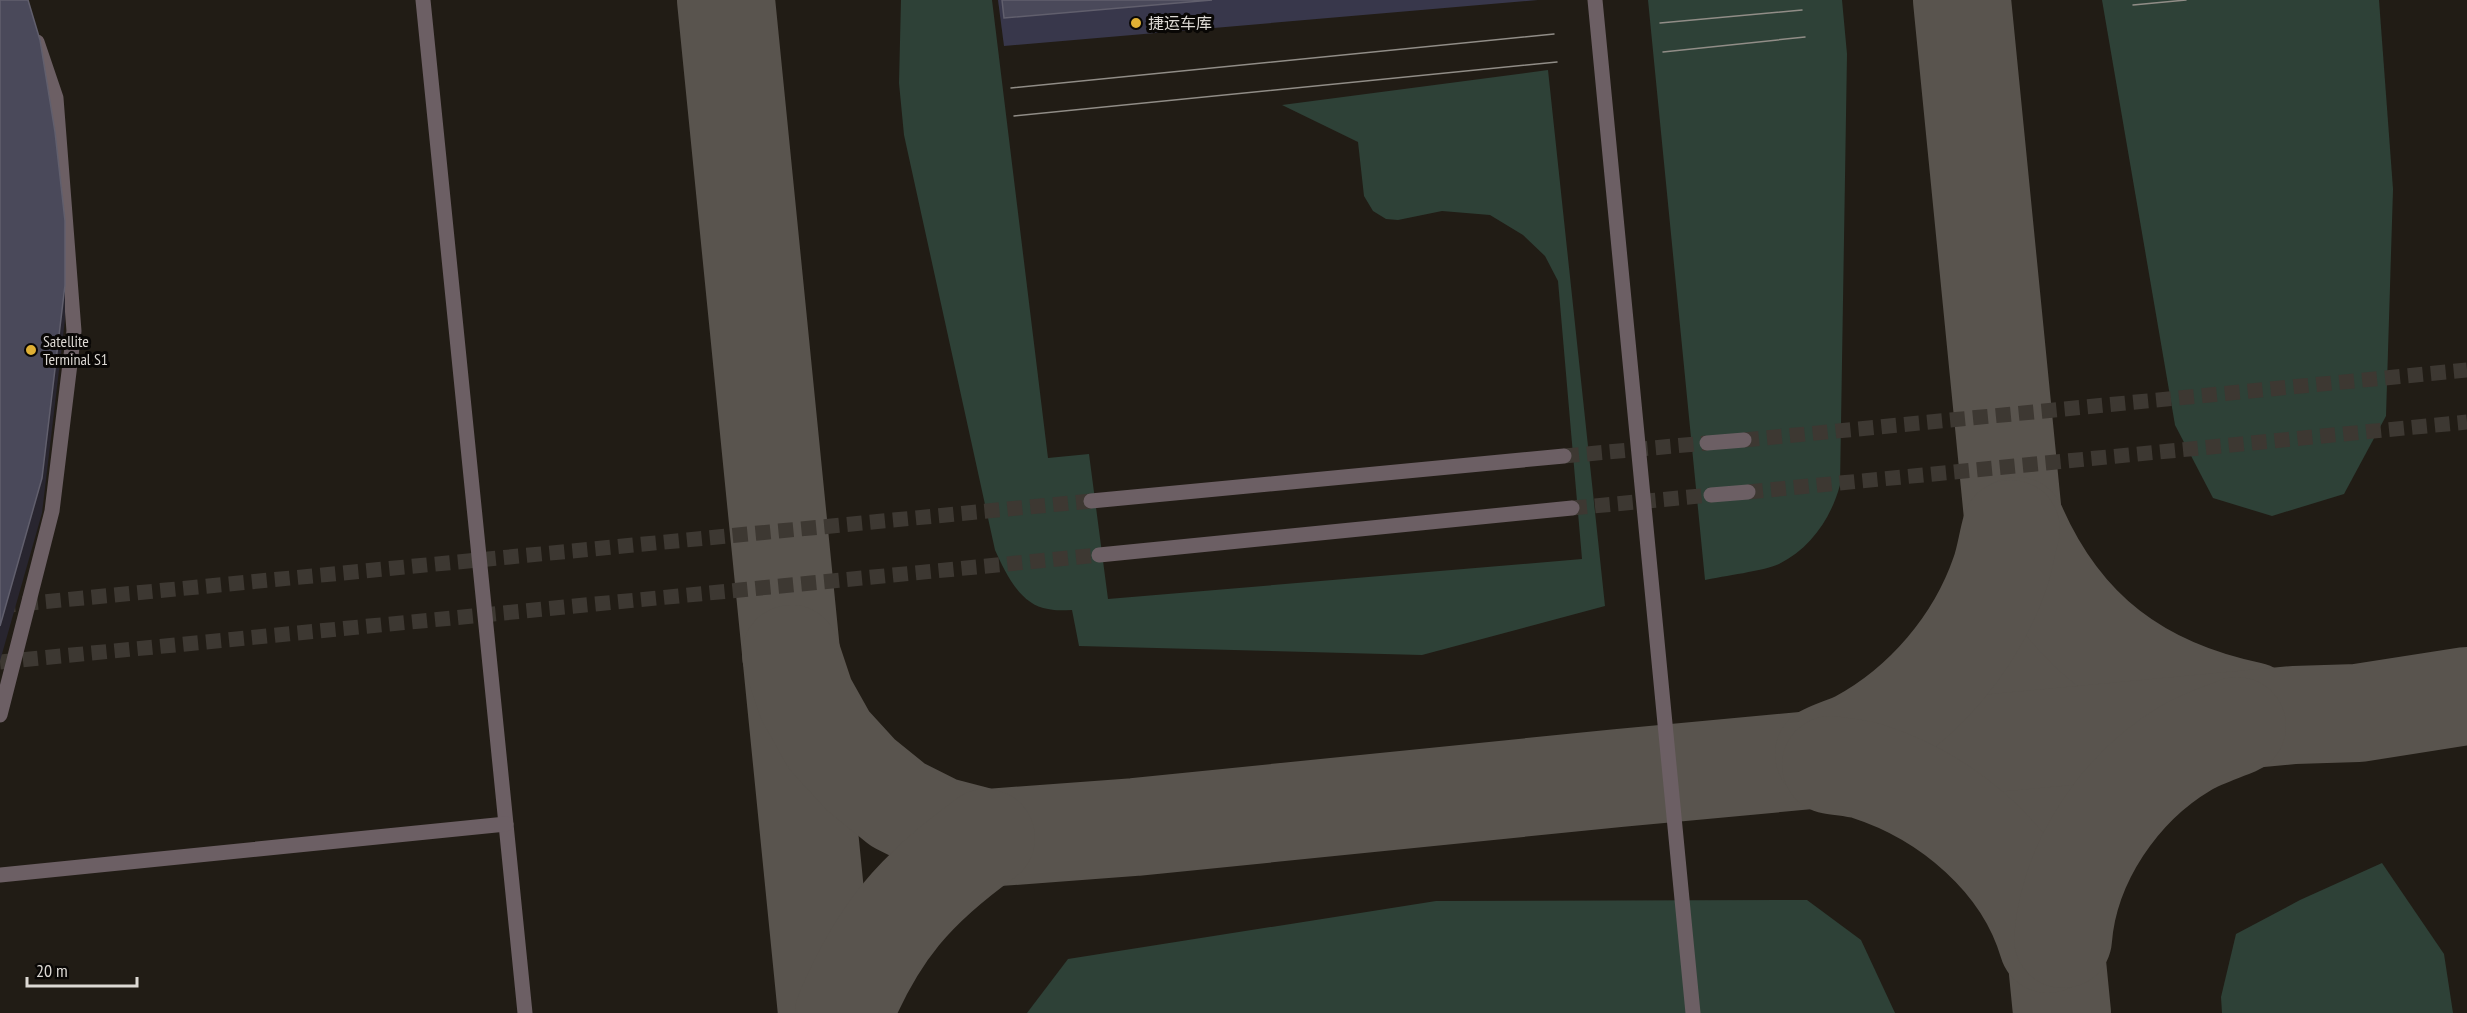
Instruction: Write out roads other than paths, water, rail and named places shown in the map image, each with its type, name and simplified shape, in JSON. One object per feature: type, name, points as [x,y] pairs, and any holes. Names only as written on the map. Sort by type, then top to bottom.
[{"type":"lane","points":[[423,0],[525,1013]]},
{"type":"lane","points":[[1595,0],[1693,1013]]},
{"type":"lane","points":[[0,715],[52,511],[74,331],[56,98],[34,33]]},
{"type":"lane","points":[[1707,443],[1744,440]]},
{"type":"lane","points":[[1091,501],[1564,456]]},
{"type":"lane","points":[[1711,495],[1748,492]]},
{"type":"lane","points":[[1099,555],[1572,508]]},
{"type":"lane","points":[[0,875],[506,824]]},
{"type":"tunnel","points":[[1744,440],[2467,370]]},
{"type":"tunnel","points":[[1748,492],[2467,422]]},
{"type":"tunnel","points":[[1564,456],[1707,443]]},
{"type":"tunnel","points":[[1572,508],[1711,495]]},
{"type":"tunnel","points":[[0,606],[1091,501]]},
{"type":"tunnel","points":[[0,662],[1099,555]]},
{"type":"tram line","points":[[2133,5],[2186,0]]},
{"type":"tram line","points":[[1660,23],[1802,10]]},
{"type":"tram line","points":[[1011,88],[1554,34]]},
{"type":"tram line","points":[[1663,52],[1805,37]]},
{"type":"tram line","points":[[1014,116],[1557,62]]},
{"type":"place","name":"捷运车库","points":[[1136,23]]},
{"type":"place","name":"Satellite Terminal S1","points":[[31,350]]}]
